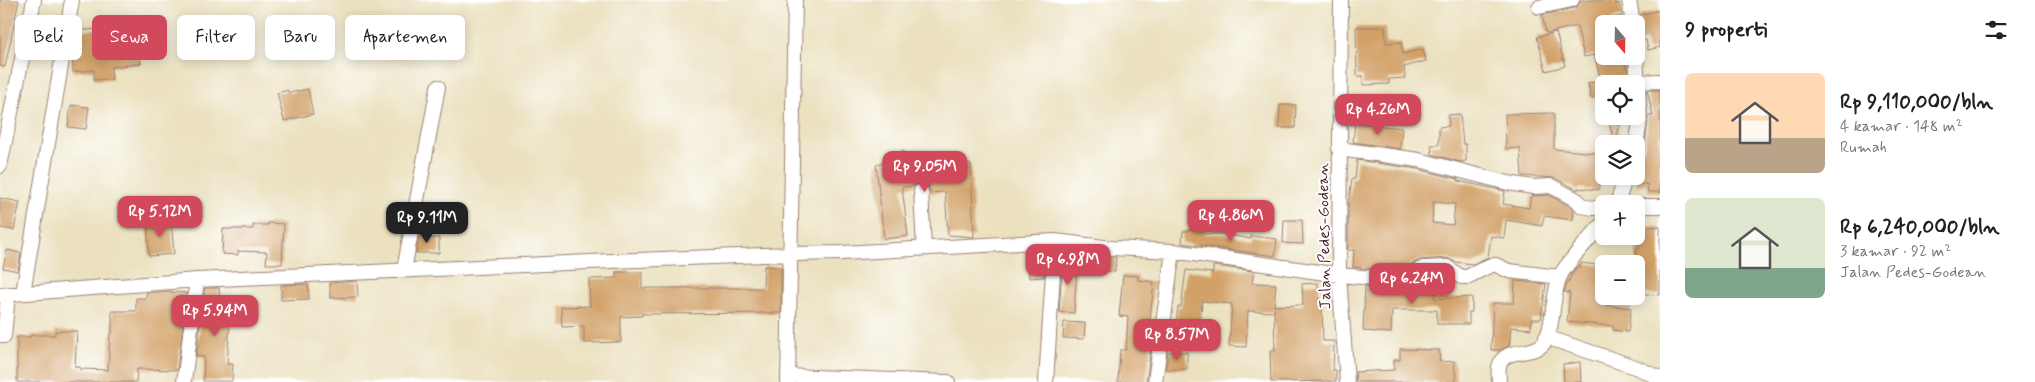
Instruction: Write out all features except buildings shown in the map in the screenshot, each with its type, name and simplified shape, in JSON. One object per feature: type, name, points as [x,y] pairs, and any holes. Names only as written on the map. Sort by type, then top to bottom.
[{"type":"street","points":[[0,166],[34,0]]},
{"type":"street","points":[[24,287],[72,0]]},
{"type":"street","points":[[795,0],[788,379],[948,382]]},
{"type":"street","name":"Jalan Pedes-Godean","points":[[1341,0],[1339,275],[1347,382]]},
{"type":"street","points":[[1539,7],[1572,0]]},
{"type":"street","points":[[1629,0],[1632,15]]},
{"type":"street","points":[[1645,82],[1660,82]]},
{"type":"street","points":[[404,270],[438,87]]},
{"type":"street","points":[[1339,149],[1419,160],[1508,183],[1533,187],[1550,186],[1577,200],[1582,206],[1595,207]]},
{"type":"street","points":[[922,191],[924,248]]},
{"type":"street","points":[[1645,206],[1660,206]]},
{"type":"street","points":[[1499,382],[1499,366],[1502,359],[1508,355],[1535,349],[1544,343],[1560,277],[1595,233]]},
{"type":"street","points":[[4,336],[4,295],[24,287],[842,253],[1055,241],[1112,248],[1173,251],[1339,275],[1398,280],[1419,269],[1444,267],[1461,277],[1467,277],[1487,267],[1496,265],[1509,272],[1560,277]]},
{"type":"street","points":[[1046,382],[1055,241]]},
{"type":"street","points":[[1155,382],[1173,251]]},
{"type":"street","points":[[184,382],[198,280]]},
{"type":"street","points":[[1546,337],[1660,378]]}]
